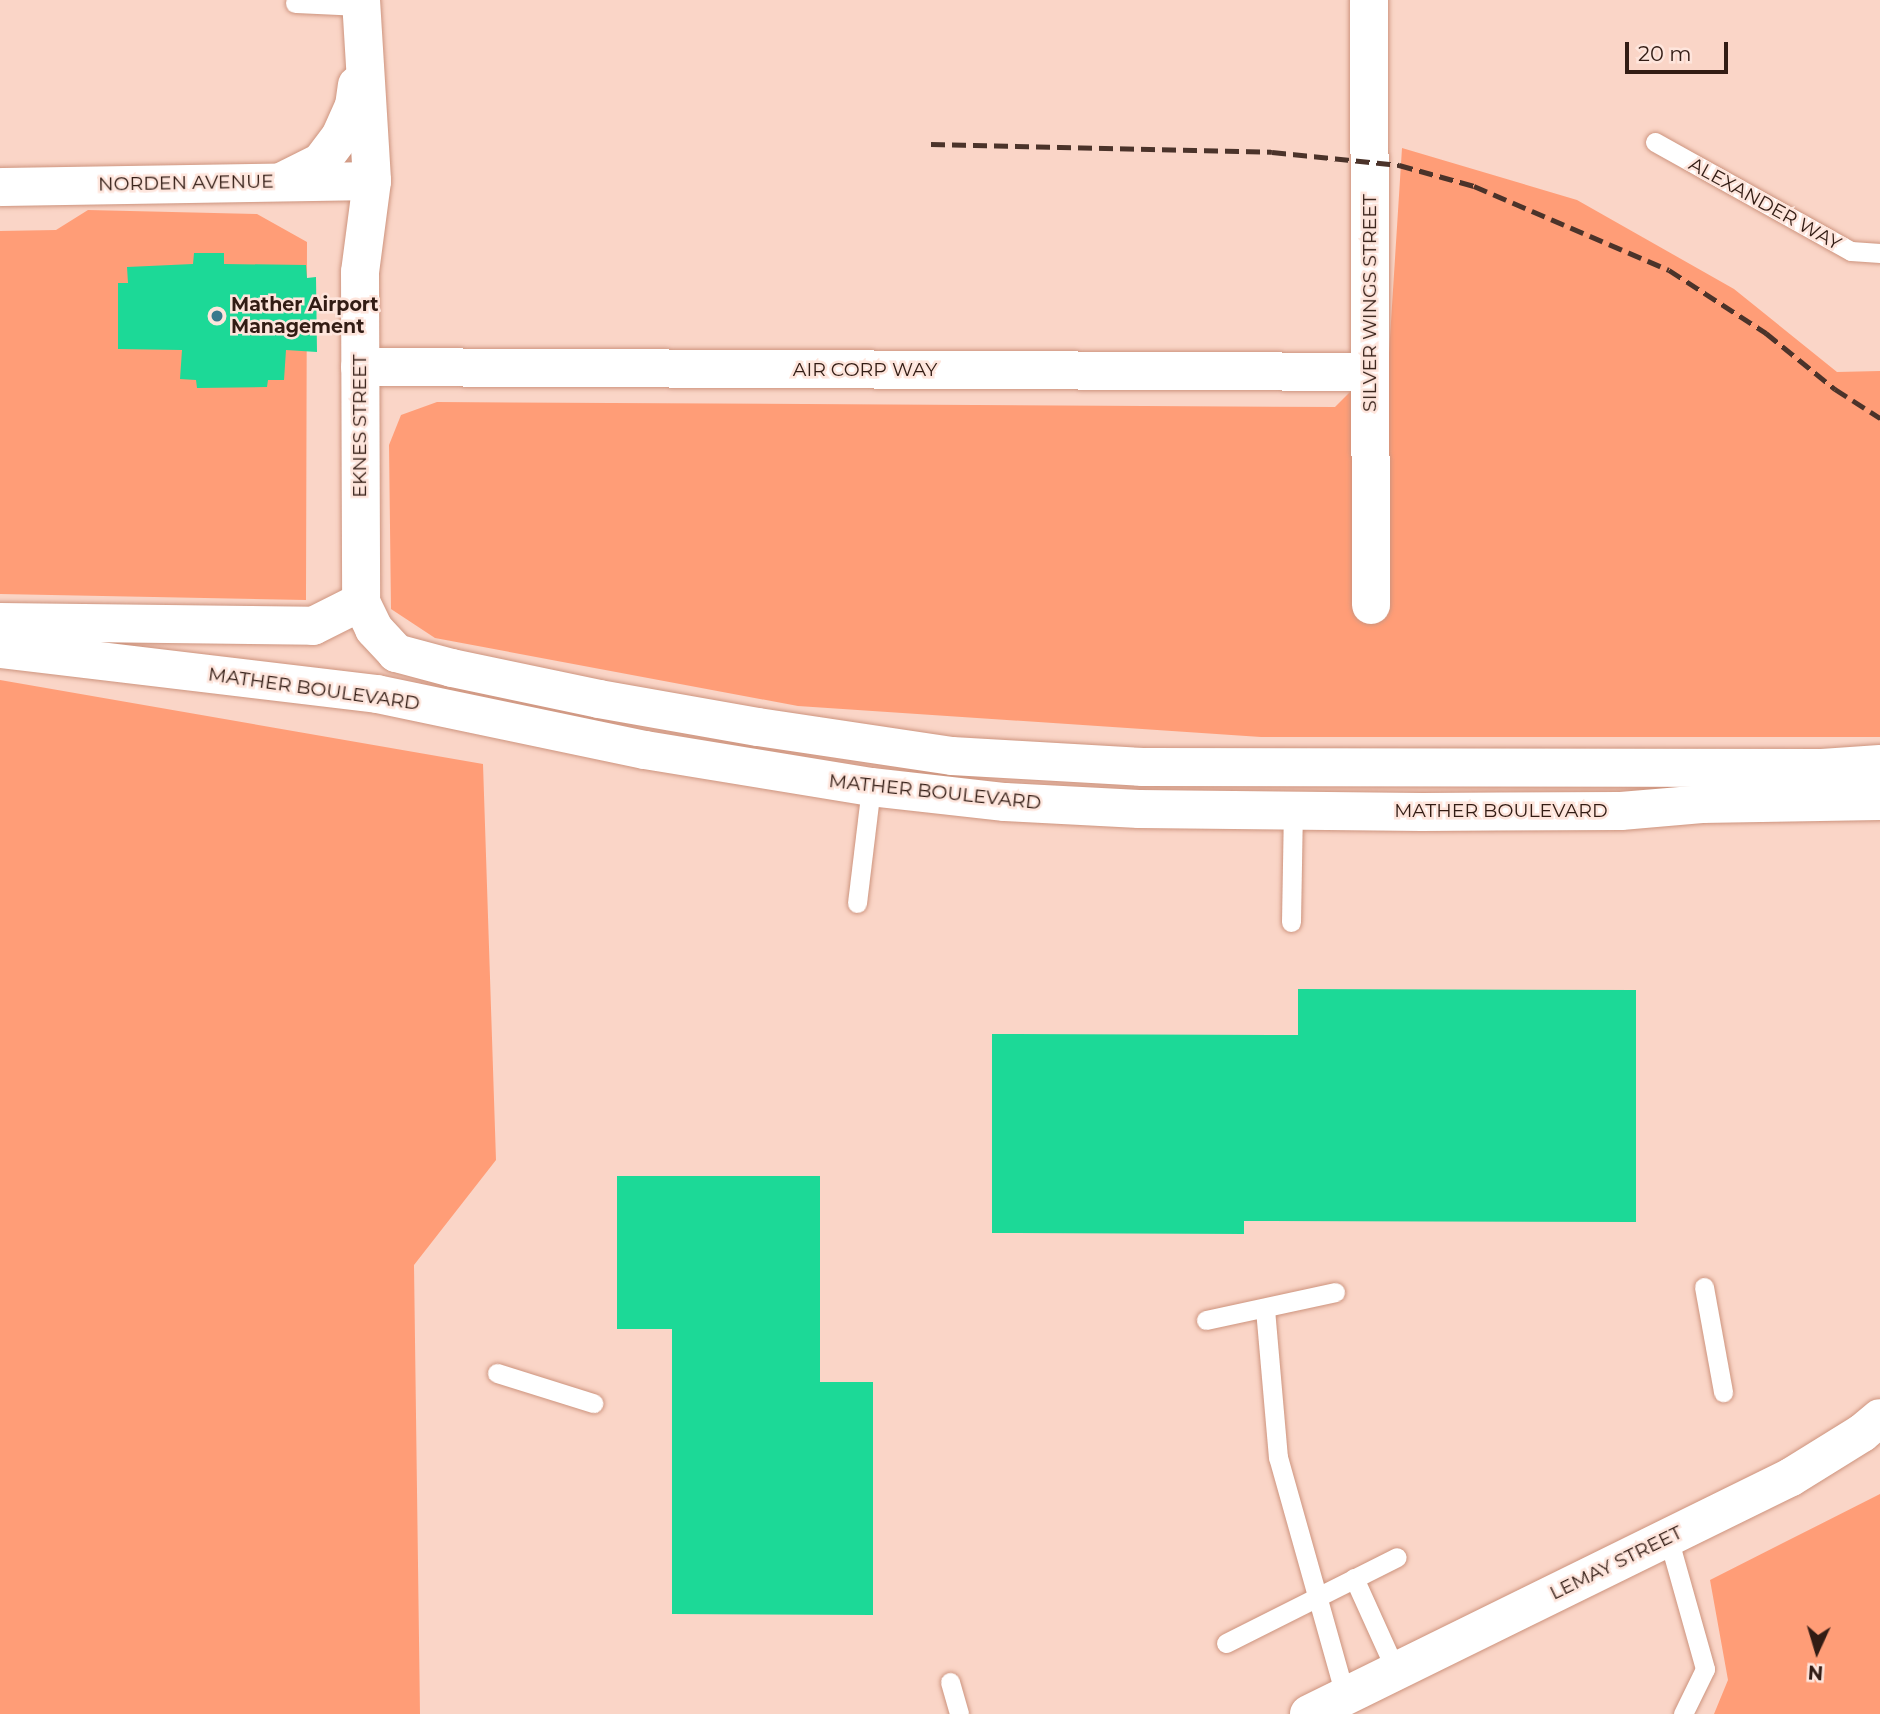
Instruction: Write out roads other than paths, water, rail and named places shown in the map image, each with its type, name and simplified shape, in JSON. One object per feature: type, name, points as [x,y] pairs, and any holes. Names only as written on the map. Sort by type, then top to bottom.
[{"type":"street","name":"SILVER WINGS STREET","points":[[1369,0],[1371,606]]},
{"type":"street","name":"EKNES STREET","points":[[361,3],[372,181],[360,272],[361,602]]},
{"type":"street","points":[[282,181],[321,162],[340,137],[354,106],[363,45]]},
{"type":"street","name":"NORDEN AVENUE","points":[[0,187],[372,181]]},
{"type":"street","name":"AIR CORP WAY","points":[[360,367],[1370,372]]},
{"type":"street","points":[[0,622],[313,626],[361,602]]},
{"type":"street","name":"MATHER BOULEVARD","points":[[361,602],[374,629],[396,653],[452,668],[652,709],[952,756],[1170,768],[1795,768],[1880,764]]},
{"type":"street","name":"MATHER BOULEVARD","points":[[0,649],[377,694],[645,750],[871,787],[1005,802],[1139,809],[1620,811],[1702,804],[1880,801]]},
{"type":"street","name":"LEMAY STREET","points":[[1309,1714],[1817,1462],[1880,1418]]},
{"type":"lane","points":[[295,3],[361,3]]},
{"type":"lane","name":"ALEXANDER WAY","points":[[1655,142],[1851,251],[1880,253]]},
{"type":"lane","points":[[857,904],[871,787]]},
{"type":"lane","points":[[1291,922],[1293,811]]},
{"type":"lane","points":[[1704,1287],[1723,1392]]},
{"type":"lane","points":[[1206,1320],[1335,1292]]},
{"type":"lane","points":[[1265,1309],[1278,1457],[1345,1696]]},
{"type":"lane","points":[[497,1373],[593,1403]]},
{"type":"lane","points":[[1668,1537],[1705,1669],[1682,1714]]},
{"type":"lane","points":[[1226,1643],[1397,1557]]},
{"type":"lane","points":[[1354,1578],[1396,1671]]},
{"type":"lane","points":[[950,1682],[959,1714]]},
{"type":"railway","points":[[931,144],[1272,152],[1399,165],[1474,186],[1669,270],[1766,333],[1835,389],[1880,418]]},
{"type":"place","name":"Mather Airport Management","points":[[217,316]]}]
